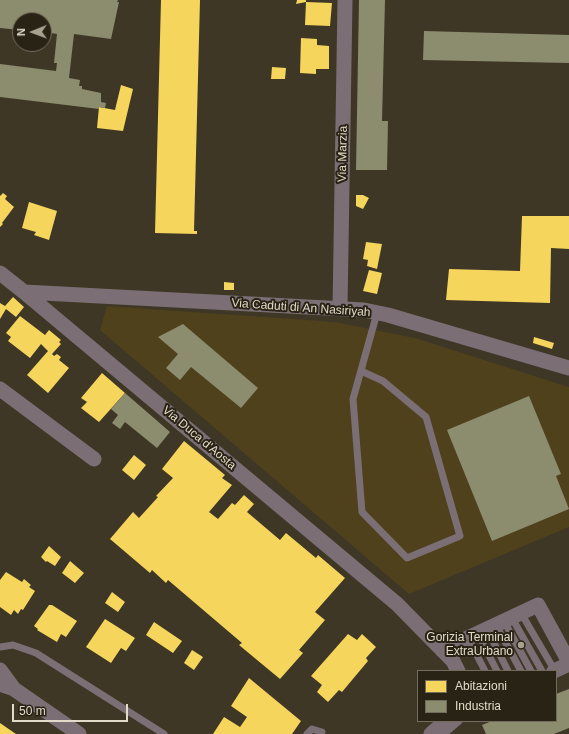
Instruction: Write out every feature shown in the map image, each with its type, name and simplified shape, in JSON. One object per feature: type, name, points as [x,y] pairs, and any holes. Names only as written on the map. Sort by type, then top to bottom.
[{"type":"street","name":"Via Marzia","points":[[340,308],[345,0]]},
{"type":"street","name":"Via Duca d'Aosta","points":[[0,273],[397,604],[454,661],[458,670]]},
{"type":"street","name":"Via Caduti di An Nasiriyah","points":[[24,292],[364,310],[569,368]]},
{"type":"street","points":[[0,389],[94,459]]},
{"type":"street","points":[[442,650],[538,605],[562,667]]},
{"type":"street","points":[[0,670],[7,686],[79,734]]},
{"type":"street","points":[[431,734],[439,726],[447,722]]},
{"type":"lane","points":[[361,371],[383,380],[426,417],[460,536],[407,558],[362,512],[353,399],[377,313]]},
{"type":"lane","points":[[485,670],[500,623]]},
{"type":"lane","points":[[497,670],[500,623]]},
{"type":"lane","points":[[500,623],[508,670]]},
{"type":"lane","points":[[500,623],[521,670]]},
{"type":"lane","points":[[500,623],[530,670]]},
{"type":"lane","points":[[500,623],[541,670]]},
{"type":"lane","points":[[0,647],[13,645],[36,652],[164,734]]},
{"type":"lane","points":[[444,734],[458,722]]},
{"type":"lane","points":[[307,734],[312,729],[322,732]]},
{"type":"shaded area","points":[[107,306],[335,322],[415,338],[569,387],[569,527],[409,594],[100,330]]},
{"type":"building: Abitazioni","points":[[161,0],[200,0],[194,231],[197,231],[197,234],[155,233]]},
{"type":"building: Abitazioni","points":[[297,0],[306,0],[306,2],[296,4]]},
{"type":"building: Abitazioni","points":[[306,2],[332,3],[330,26],[305,25]]},
{"type":"building: Abitazioni","points":[[301,38],[317,39],[317,45],[329,46],[329,69],[316,69],[316,74],[300,73]]},
{"type":"building: Abitazioni","points":[[272,67],[286,68],[285,79],[271,79]]},
{"type":"building: Abitazioni","points":[[121,85],[133,89],[123,131],[97,128],[99,107],[115,110]]},
{"type":"building: Abitazioni","points":[[3,193],[7,196],[5,199],[14,207],[0,227],[0,196]]},
{"type":"building: Abitazioni","points":[[356,195],[363,195],[369,198],[363,209],[356,206]]},
{"type":"building: Abitazioni","points":[[29,202],[57,211],[49,240],[34,235],[36,232],[22,228]]},
{"type":"building: Abitazioni","points":[[522,216],[569,216],[569,249],[551,248],[550,303],[446,300],[449,269],[520,271]]},
{"type":"building: Abitazioni","points":[[366,242],[382,244],[377,269],[367,266],[368,260],[363,259]]},
{"type":"building: Abitazioni","points":[[369,270],[382,273],[377,294],[363,291]]},
{"type":"building: Abitazioni","points":[[224,282],[234,283],[234,290],[224,290]]},
{"type":"building: Abitazioni","points":[[13,297],[24,307],[16,317],[6,309],[0,319],[0,303],[5,306]]},
{"type":"building: Abitazioni","points":[[20,316],[45,335],[49,330],[61,340],[59,342],[61,344],[52,354],[54,356],[57,354],[61,357],[59,360],[69,368],[48,393],[27,375],[48,351],[41,344],[30,358],[8,341],[11,337],[6,333]]},
{"type":"building: Abitazioni","points":[[534,337],[554,343],[552,349],[533,343]]},
{"type":"building: Abitazioni","points":[[102,373],[125,393],[99,422],[81,408],[87,402],[81,398]]},
{"type":"building: Abitazioni","points":[[184,441],[225,475],[222,478],[232,485],[209,512],[218,519],[232,503],[235,505],[244,495],[254,504],[247,512],[280,540],[286,533],[316,558],[318,555],[345,578],[315,612],[325,620],[299,650],[303,653],[280,679],[239,645],[242,643],[168,580],[166,583],[152,570],[150,573],[110,539],[133,512],[139,518],[158,497],[156,496],[173,478],[162,469]]},
{"type":"building: Abitazioni","points":[[134,455],[146,465],[134,480],[122,470]]},
{"type":"building: Abitazioni","points":[[49,546],[61,557],[55,566],[47,561],[46,562],[41,557]]},
{"type":"building: Abitazioni","points":[[70,561],[84,573],[75,583],[62,573]]},
{"type":"building: Abitazioni","points":[[6,572],[22,582],[24,579],[31,585],[29,587],[35,591],[23,610],[21,609],[18,614],[14,610],[11,615],[0,607],[0,580]]},
{"type":"building: Abitazioni","points":[[112,592],[125,602],[118,612],[105,603]]},
{"type":"building: Abitazioni","points":[[49,605],[52,605],[77,621],[66,637],[61,634],[57,642],[37,630],[38,629],[34,626]]},
{"type":"building: Abitazioni","points":[[105,619],[135,638],[126,651],[121,648],[111,663],[86,647]]},
{"type":"building: Abitazioni","points":[[154,622],[182,641],[173,653],[146,635]]},
{"type":"building: Abitazioni","points":[[348,634],[357,640],[362,634],[376,647],[366,658],[368,661],[342,692],[339,690],[328,702],[317,692],[322,685],[311,676]]},
{"type":"building: Abitazioni","points":[[192,650],[203,657],[194,670],[184,663]]},
{"type":"building: Abitazioni","points":[[249,678],[301,721],[292,734],[213,734],[224,717],[240,727],[247,717],[231,706]]},
{"type":"building: Abitazioni","points":[[0,723],[16,734],[0,734]]},
{"type":"building: Industria","points":[[0,0],[118,0],[117,2],[119,2],[111,39],[74,34],[69,78],[80,80],[79,86],[82,86],[82,89],[101,93],[101,102],[106,103],[105,108],[99,107],[99,109],[0,97],[0,64],[56,71],[57,63],[54,63],[57,34],[52,33],[52,12],[12,12],[12,29],[0,28]]},
{"type":"building: Industria","points":[[359,0],[385,0],[382,121],[388,121],[387,170],[356,170]]},
{"type":"building: Industria","points":[[424,31],[569,35],[569,63],[423,60]]},
{"type":"building: Industria","points":[[183,324],[258,388],[241,408],[191,367],[180,380],[166,368],[178,354],[158,337]]},
{"type":"building: Industria","points":[[125,393],[170,432],[157,448],[125,422],[120,429],[112,423],[118,415],[111,409]]},
{"type":"building: Industria","points":[[529,396],[561,474],[556,476],[569,509],[492,541],[447,430]]},
{"type":"building: Industria","points":[[569,689],[569,728],[554,734],[486,734],[482,725],[490,722],[557,722],[557,694]]},
{"type":"place","name":"Gorizia Terminal ExtraUrbano","points":[[521,645]]}]
